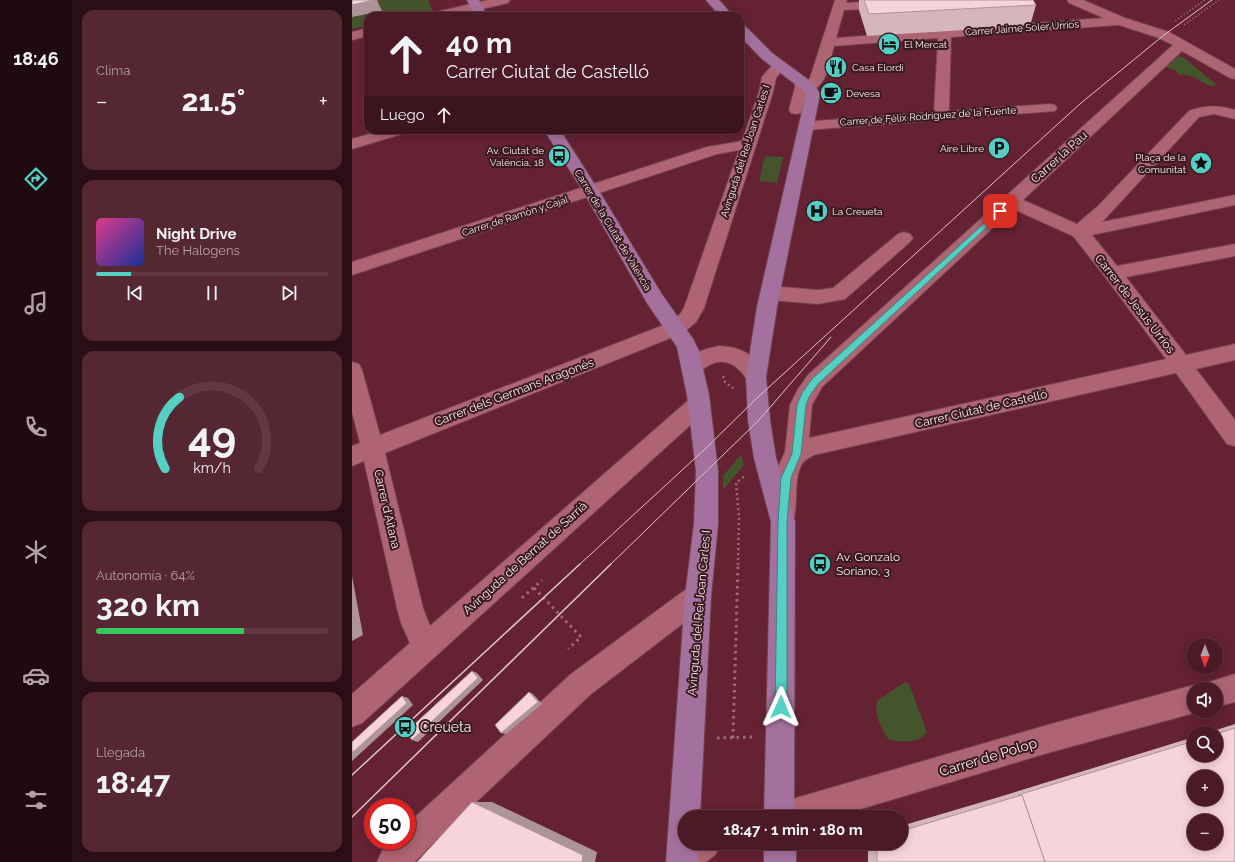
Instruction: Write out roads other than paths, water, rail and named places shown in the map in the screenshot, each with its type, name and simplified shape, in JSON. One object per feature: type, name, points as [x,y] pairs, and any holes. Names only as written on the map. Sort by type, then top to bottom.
[{"type":"main road","points":[[712,0],[723,12]]},
{"type":"main road","points":[[744,34],[779,66],[812,90],[813,98],[770,293],[756,377],[758,408],[765,458],[782,522],[781,810]]},
{"type":"main road","name":"Carrer de la Ciutat de València","points":[[555,134],[591,191],[654,298],[676,328]]},
{"type":"main road","name":"Avinguda del Rei Joan Carles I","points":[[676,328],[686,344],[692,366],[699,404],[707,471],[705,530],[698,596],[682,862]]},
{"type":"main road","points":[[780,850],[780,862]]},
{"type":"street","points":[[454,12],[504,0]]},
{"type":"street","points":[[1073,0],[1120,21],[1163,35],[1182,44],[1235,75]]},
{"type":"street","points":[[796,110],[802,87],[805,84],[817,79],[840,3],[902,4]]},
{"type":"street","name":"Carrer Jaime Soler Urrios","points":[[828,42],[1120,21]]},
{"type":"street","points":[[352,36],[364,33]]},
{"type":"street","points":[[941,116],[945,34]]},
{"type":"street","name":"Carrer la Pau","points":[[796,454],[801,405],[805,395],[815,381],[1182,44]]},
{"type":"street","name":"Avinguda del Rei Joan Carles I","points":[[676,328],[690,317],[694,308],[766,92],[769,77],[779,66]]},
{"type":"street","name":"Carrer de Félix Rodríguez de la Fuente","points":[[807,125],[1050,108]]},
{"type":"street","points":[[1079,232],[1104,210],[1194,114],[1203,110],[1218,110],[1235,115]]},
{"type":"street","points":[[352,144],[386,134]]},
{"type":"street","name":"Carrer de Ramón y Cajal","points":[[352,269],[713,150],[733,146],[747,146]]},
{"type":"street","points":[[1079,232],[1235,200]]},
{"type":"street","name":"Carrer de Jesús Urrios","points":[[1011,201],[1079,232],[1113,273],[1235,437]]},
{"type":"street","points":[[770,293],[818,297],[838,294],[904,238]]},
{"type":"street","points":[[1113,273],[1235,250]]},
{"type":"street","name":"Carrer dels Germans Aragonés","points":[[362,452],[676,328]]},
{"type":"street","name":"Carrer Ciutat de Castelló","points":[[796,454],[816,444],[848,439],[1235,352]]},
{"type":"street","points":[[692,366],[703,358],[716,354],[737,356],[748,363],[756,377]]},
{"type":"street","name":"Carrer d'Aitana","points":[[352,370],[362,452],[414,624],[426,646]]},
{"type":"street","name":"Avinguda de Bernat de Sarrià","points":[[352,713],[699,404]]},
{"type":"street","points":[[782,522],[786,478],[796,454]]},
{"type":"street","points":[[393,862],[426,828],[581,684],[698,596]]},
{"type":"street","points":[[1223,691],[1235,688]]},
{"type":"street","name":"Carrer de Polop","points":[[805,810],[1051,738],[1187,701]]},
{"type":"street","points":[[682,862],[696,850]]},
{"type":"tram line","points":[[579,565],[705,449],[758,397],[1081,103],[1164,35],[1212,0]]},
{"type":"tram line","points":[[610,565],[759,420],[831,337]]},
{"type":"tram line","points":[[352,775],[580,564]]},
{"type":"tram line","points":[[352,817],[611,564]]},
{"type":"place","name":"El Mercat","points":[[889,44]]},
{"type":"place","name":"Casa Elordi","points":[[836,67]]},
{"type":"place","name":"Devesa","points":[[831,93]]},
{"type":"place","name":"Aire Libre","points":[[999,148]]},
{"type":"place","name":"Av. Ciutat de València, 18","points":[[559,156]]},
{"type":"place","name":"Plaça de la Comunitat","points":[[1201,163]]},
{"type":"place","name":"La Creueta","points":[[817,211]]},
{"type":"place","name":"Av. Gonzalo Soriano, 3","points":[[820,564]]},
{"type":"place","name":"Creueta","points":[[405,727]]}]
